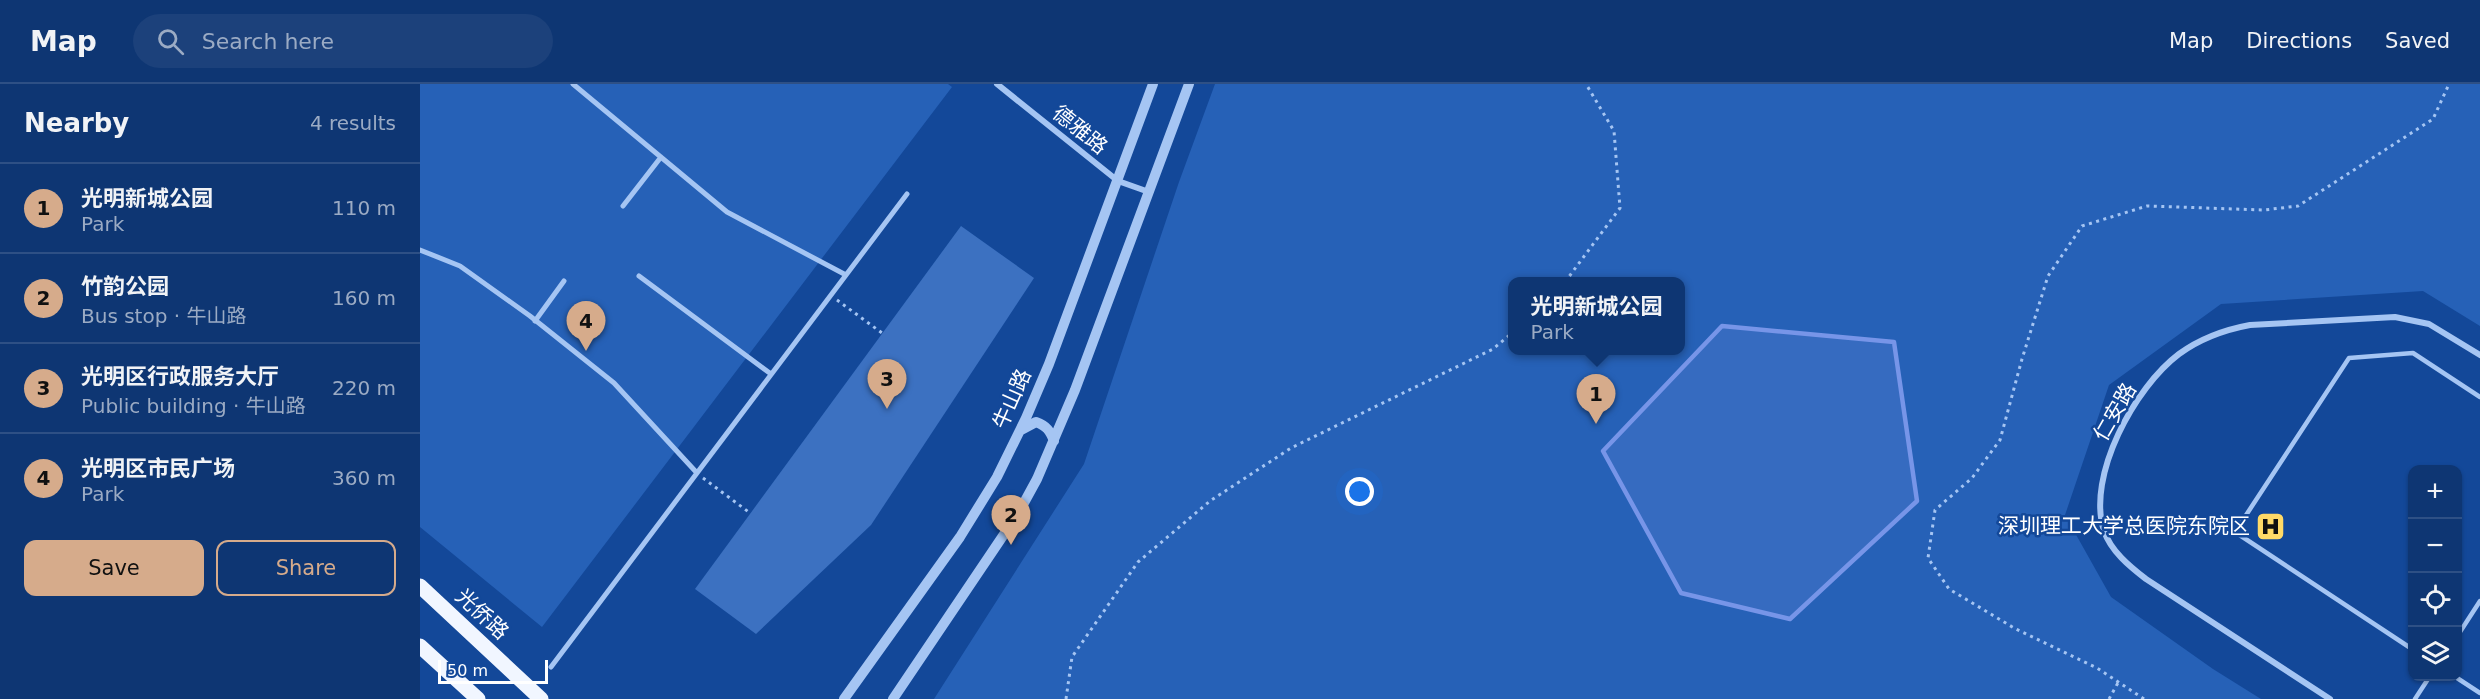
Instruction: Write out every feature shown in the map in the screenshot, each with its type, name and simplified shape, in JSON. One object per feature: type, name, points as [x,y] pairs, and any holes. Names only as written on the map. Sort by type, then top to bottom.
[{"type":"main road","name":"光侨路","points":[[420,586],[541,699]]},
{"type":"main road","points":[[420,646],[478,699]]},
{"type":"street","points":[[573,84],[727,212],[846,275]]},
{"type":"street","name":"德雅路","points":[[997,84],[1118,181],[1149,192]]},
{"type":"street","name":"牛山路","points":[[844,699],[960,537],[997,477],[1049,364],[1153,84]]},
{"type":"street","points":[[893,699],[1019,512],[1054,441],[1189,84]]},
{"type":"street","points":[[623,206],[661,157]]},
{"type":"street","points":[[551,667],[907,194]]},
{"type":"street","points":[[420,250],[460,266],[614,383],[697,473]]},
{"type":"street","points":[[639,276],[771,374]]},
{"type":"street","points":[[535,321],[564,282]]},
{"type":"street","name":"仁安路","points":[[2330,699],[2146,579],[2121,557],[2104,532],[2101,515],[2100,497],[2109,458],[2133,410],[2161,371],[2193,344],[2231,329],[2250,325],[2395,317],[2429,324],[2480,356]]},
{"type":"street","points":[[1020,430],[1036,422],[1050,430],[1054,441]]},
{"type":"lane","points":[[2408,646],[2235,531],[2349,358],[2413,353],[2480,397]]},
{"type":"lane","points":[[2462,628],[2480,601]]},
{"type":"lane","points":[[2415,699],[2427,681]]},
{"type":"lane","points":[[2462,681],[2480,693]]},
{"type":"path","points":[[1569,277],[1620,208],[1614,131],[1586,84]]},
{"type":"path","points":[[2144,699],[2119,681],[2014,628],[1949,589],[1929,558],[1935,510],[1972,477],[2000,441],[2048,276],[2082,226],[2147,206],[2264,210],[2298,206],[2433,119],[2449,84]]},
{"type":"path","points":[[831,295],[882,333]]},
{"type":"path","points":[[1066,699],[1072,657],[1138,562],[1210,501],[1291,448],[1492,349],[1508,336]]},
{"type":"path","points":[[697,473],[750,513]]},
{"type":"path","points":[[2109,699],[2119,681]]},
{"type":"highlighted area","points":[[1722,326],[1894,342],[1917,501],[1790,619],[1681,593],[1603,451]]},
{"type":"shaded area","points":[[420,84],[948,84],[952,87],[542,627],[420,527]]},
{"type":"shaded area","points":[[1215,84],[2480,84],[2480,326],[2423,291],[2221,304],[2109,385],[2065,515],[2111,597],[2213,669],[2261,699],[934,699],[1084,464],[1179,182]]},
{"type":"building","points":[[961,226],[1034,278],[871,525],[756,634],[695,589]]},
{"type":"place","name":"光明区市民广场","points":[[586,351]]},
{"type":"place","name":"光明区行政服务大厅","points":[[887,409]]},
{"type":"place","name":"光明新城公园","points":[[1596,424]]},
{"type":"place","name":"深圳理工大学总医院东院区","points":[[2271,526]]},
{"type":"place","name":"竹韵公园","points":[[1011,545]]}]
